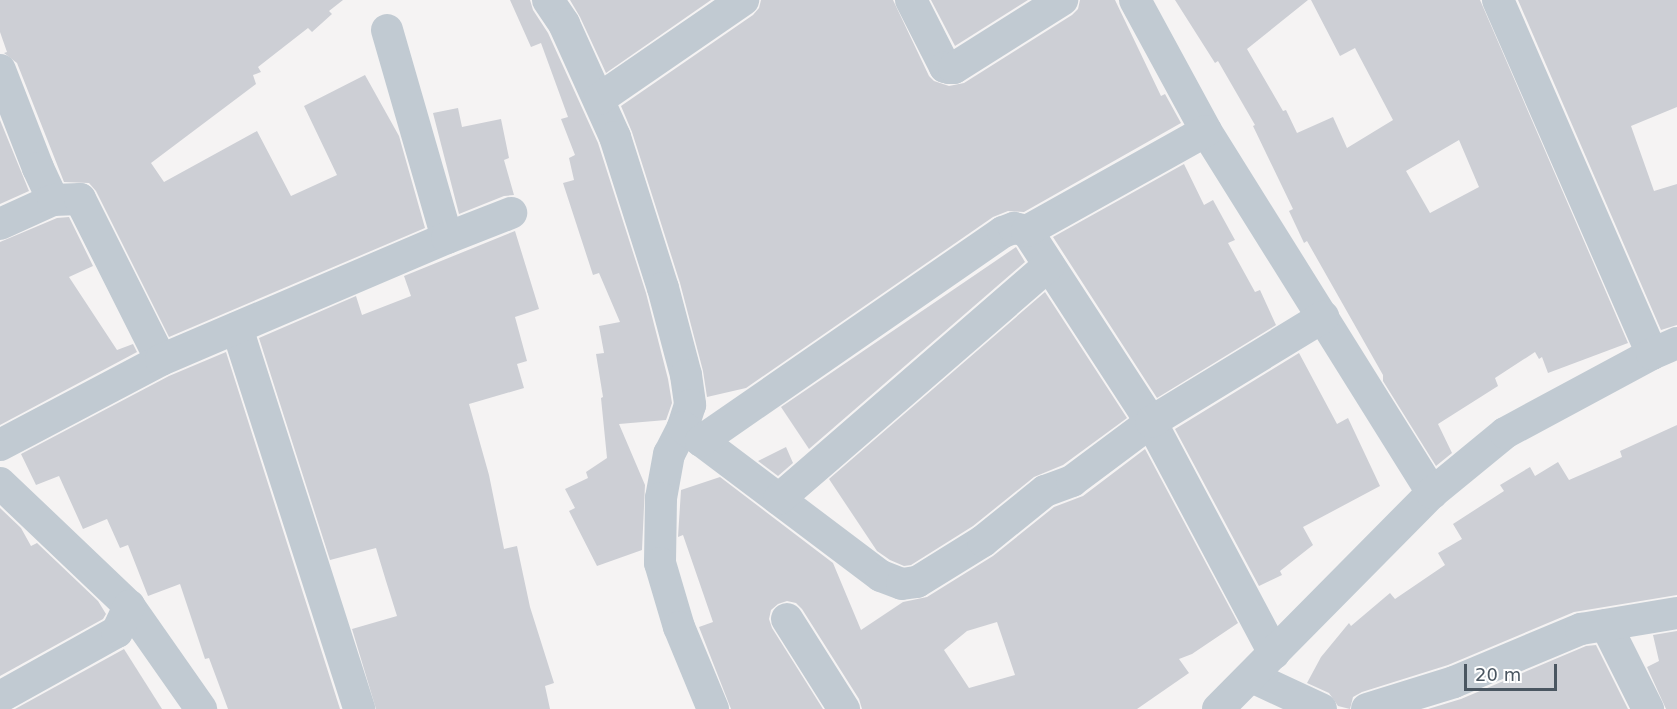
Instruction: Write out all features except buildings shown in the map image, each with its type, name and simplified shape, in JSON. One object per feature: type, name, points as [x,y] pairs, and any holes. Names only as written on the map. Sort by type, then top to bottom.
[{"type":"street","points":[[548,0],[564,24],[619,148],[663,288],[686,375],[692,434],[881,576],[902,584],[917,582],[983,541],[1045,490],[1071,481],[1152,422],[1323,317]]},
{"type":"street","points":[[598,99],[743,0]]},
{"type":"street","points":[[911,0],[945,67],[949,68],[954,68],[1062,0]]},
{"type":"street","points":[[1135,0],[1206,131],[1432,493]]},
{"type":"street","points":[[1218,709],[1432,493],[1505,433],[1665,348],[1498,0]]},
{"type":"street","points":[[387,30],[447,238]]},
{"type":"street","points":[[0,70],[38,168],[53,200]]},
{"type":"street","points":[[703,706],[660,563],[661,498],[669,454],[692,434],[1003,232],[1014,228],[1027,231],[1206,131]]},
{"type":"street","points":[[0,224],[53,200],[80,199],[162,360]]},
{"type":"street","points":[[0,445],[162,360],[447,238],[511,213]]},
{"type":"street","points":[[1027,231],[1152,422],[1274,653]]},
{"type":"street","points":[[779,499],[1049,265]]},
{"type":"street","points":[[237,328],[359,709]]},
{"type":"street","points":[[0,483],[129,606],[201,709]]},
{"type":"street","points":[[0,697],[117,632],[129,606]]},
{"type":"street","points":[[1367,709],[1454,682],[1564,635],[1677,613]]},
{"type":"street","points":[[787,619],[844,709]]},
{"type":"street","points":[[1606,625],[1648,709]]},
{"type":"street","points":[[1252,677],[1321,709]]}]
